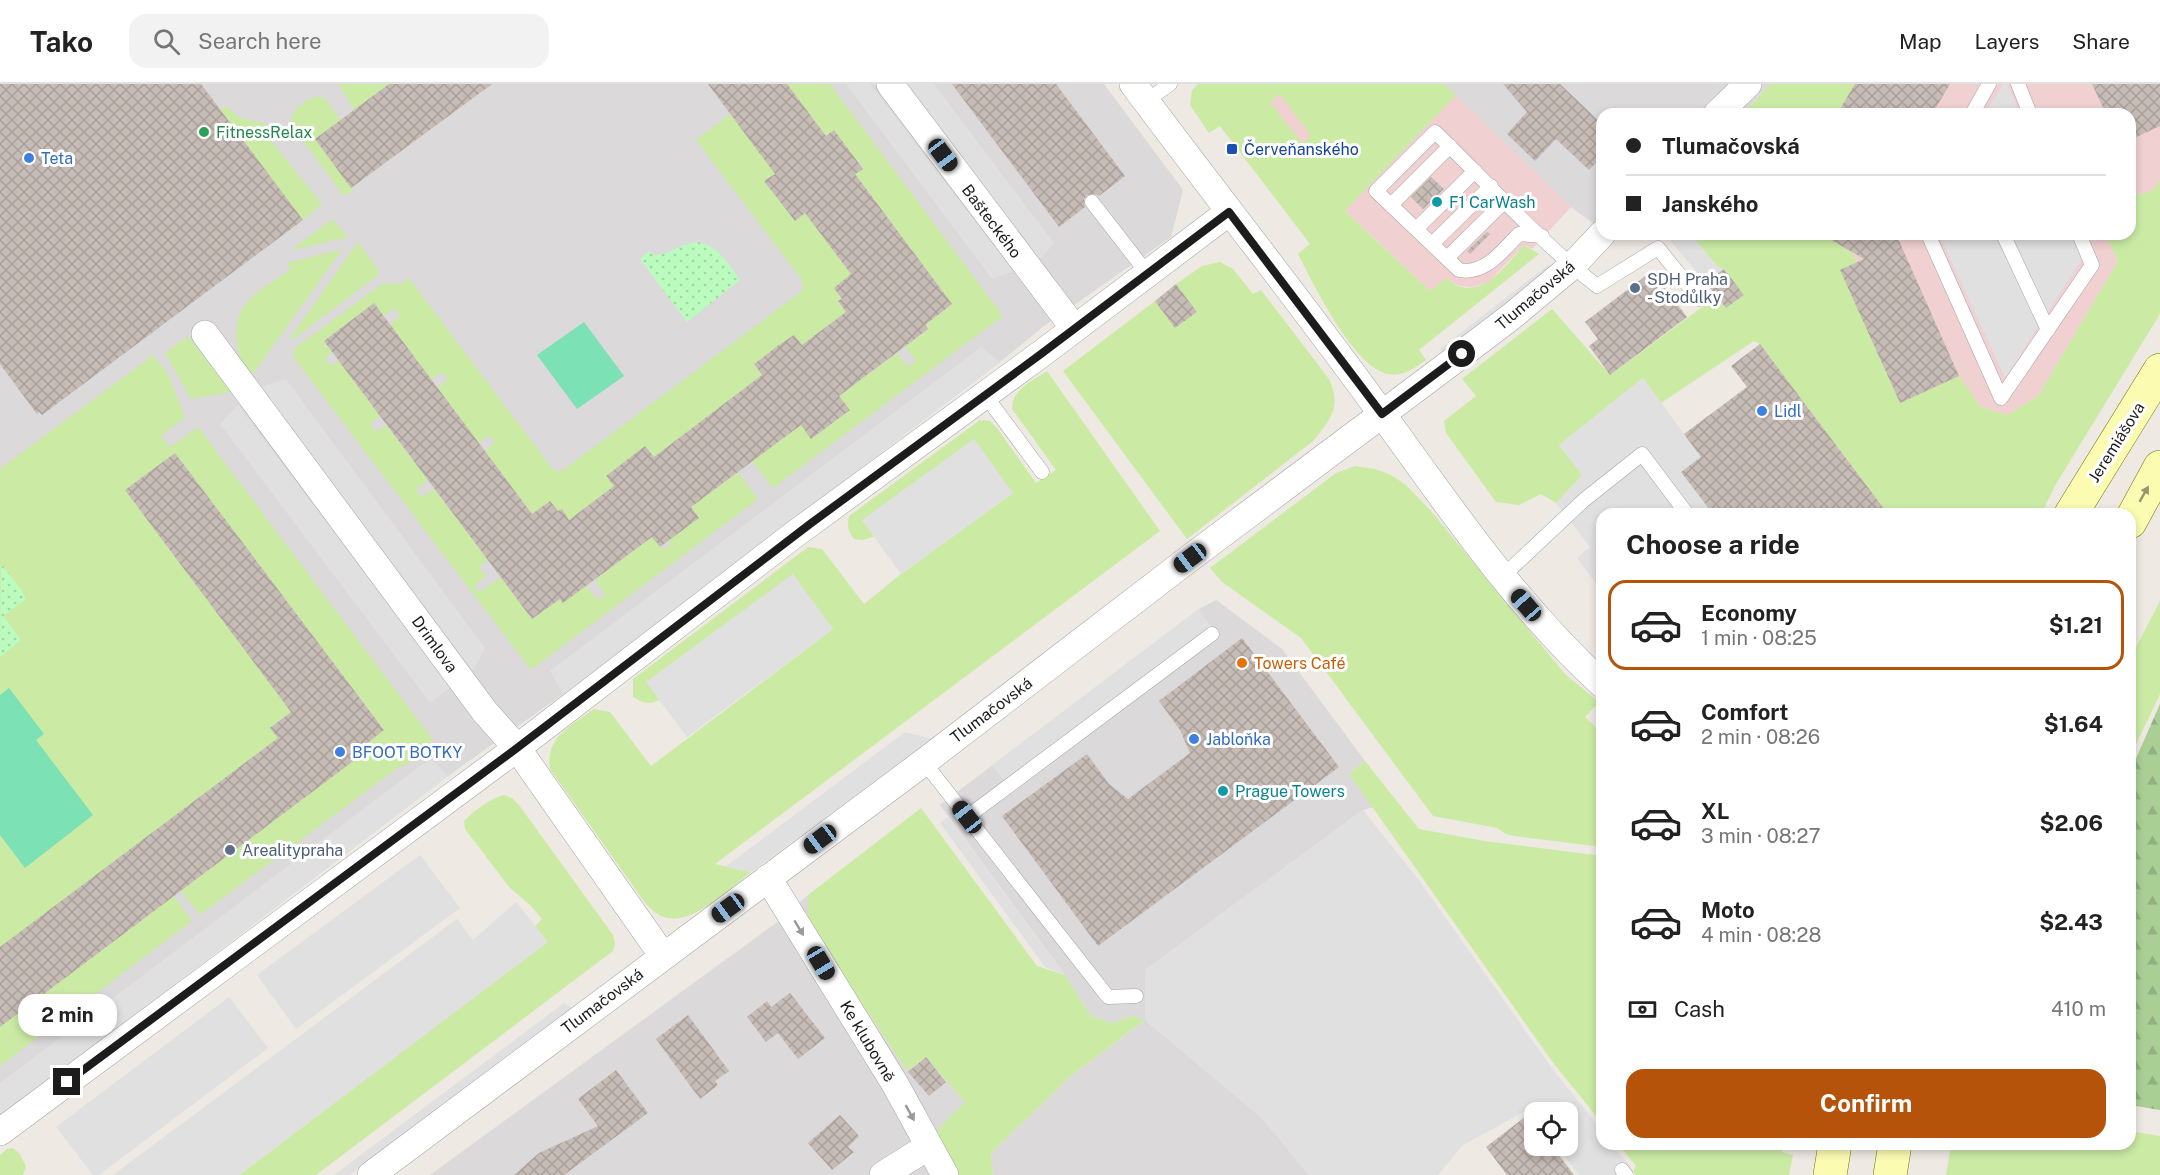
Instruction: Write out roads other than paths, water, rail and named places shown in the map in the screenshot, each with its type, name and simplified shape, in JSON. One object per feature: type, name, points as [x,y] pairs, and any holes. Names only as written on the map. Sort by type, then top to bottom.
[{"type":"main road","name":"Jeremiášova","points":[[2075,508],[2160,370]]},
{"type":"main road","points":[[2136,511],[2160,467]]},
{"type":"main road","points":[[1830,1175],[1834,1150]]},
{"type":"main road","points":[[1890,1175],[1894,1150]]},
{"type":"street","name":"Bašteckého","points":[[890,84],[1074,328]]},
{"type":"street","points":[[1723,108],[1748,84]]},
{"type":"street","points":[[1139,93],[1502,577],[1572,657],[1596,679]]},
{"type":"street","points":[[0,1131],[517,748],[814,520],[1229,212]]},
{"type":"street","name":"Tlumačovská","points":[[371,1175],[924,762],[1512,316],[1572,266],[1596,240]]},
{"type":"street","name":"Drimlova","points":[[205,334],[485,712],[517,748],[663,956]]},
{"type":"street","name":"Ke klubovně","points":[[768,878],[895,1084],[945,1175]]},
{"type":"street","points":[[883,1175],[929,1146]]},
{"type":"lane","points":[[1139,93],[1170,84]]},
{"type":"lane","points":[[1975,108],[1989,84]]},
{"type":"lane","points":[[2018,84],[2028,108]]},
{"type":"lane","points":[[1542,236],[1519,234],[1486,266],[1471,272],[1460,270],[1376,191],[1435,132],[1491,186],[1505,201],[1542,236],[1572,266],[1597,286],[1658,248],[1699,299]]},
{"type":"lane","points":[[1391,205],[1450,146]]},
{"type":"lane","points":[[1416,229],[1475,171]]},
{"type":"lane","points":[[1432,244],[1491,186]]},
{"type":"lane","points":[[1092,201],[1147,273]]},
{"type":"lane","points":[[1447,258],[1505,201]]},
{"type":"lane","points":[[1931,240],[2001,398],[2092,265],[2082,240]]},
{"type":"lane","points":[[2007,240],[2048,330]]},
{"type":"lane","points":[[985,395],[1042,472]]},
{"type":"lane","points":[[1502,577],[1584,500],[1642,454],[1682,508]]},
{"type":"lane","points":[[967,817],[1212,634]]},
{"type":"lane","points":[[924,762],[1108,996],[1136,996]]},
{"type":"place","name":"FitnessRelax","points":[[204,132]]},
{"type":"place","name":"Červeňanského","points":[[1232,149]]},
{"type":"place","name":"Teta","points":[[29,158]]},
{"type":"place","name":"F1 CarWash","points":[[1437,202]]},
{"type":"place","name":"SDH Praha - Stodůlky","points":[[1635,288]]},
{"type":"place","name":"Lidl","points":[[1762,411]]},
{"type":"place","name":"Towers Café","points":[[1242,663]]},
{"type":"place","name":"Jabloňka","points":[[1194,739]]},
{"type":"place","name":"BFOOT BOTKY","points":[[340,752]]},
{"type":"place","name":"Prague Towers","points":[[1223,791]]},
{"type":"place","name":"Arealitypraha","points":[[230,850]]}]
